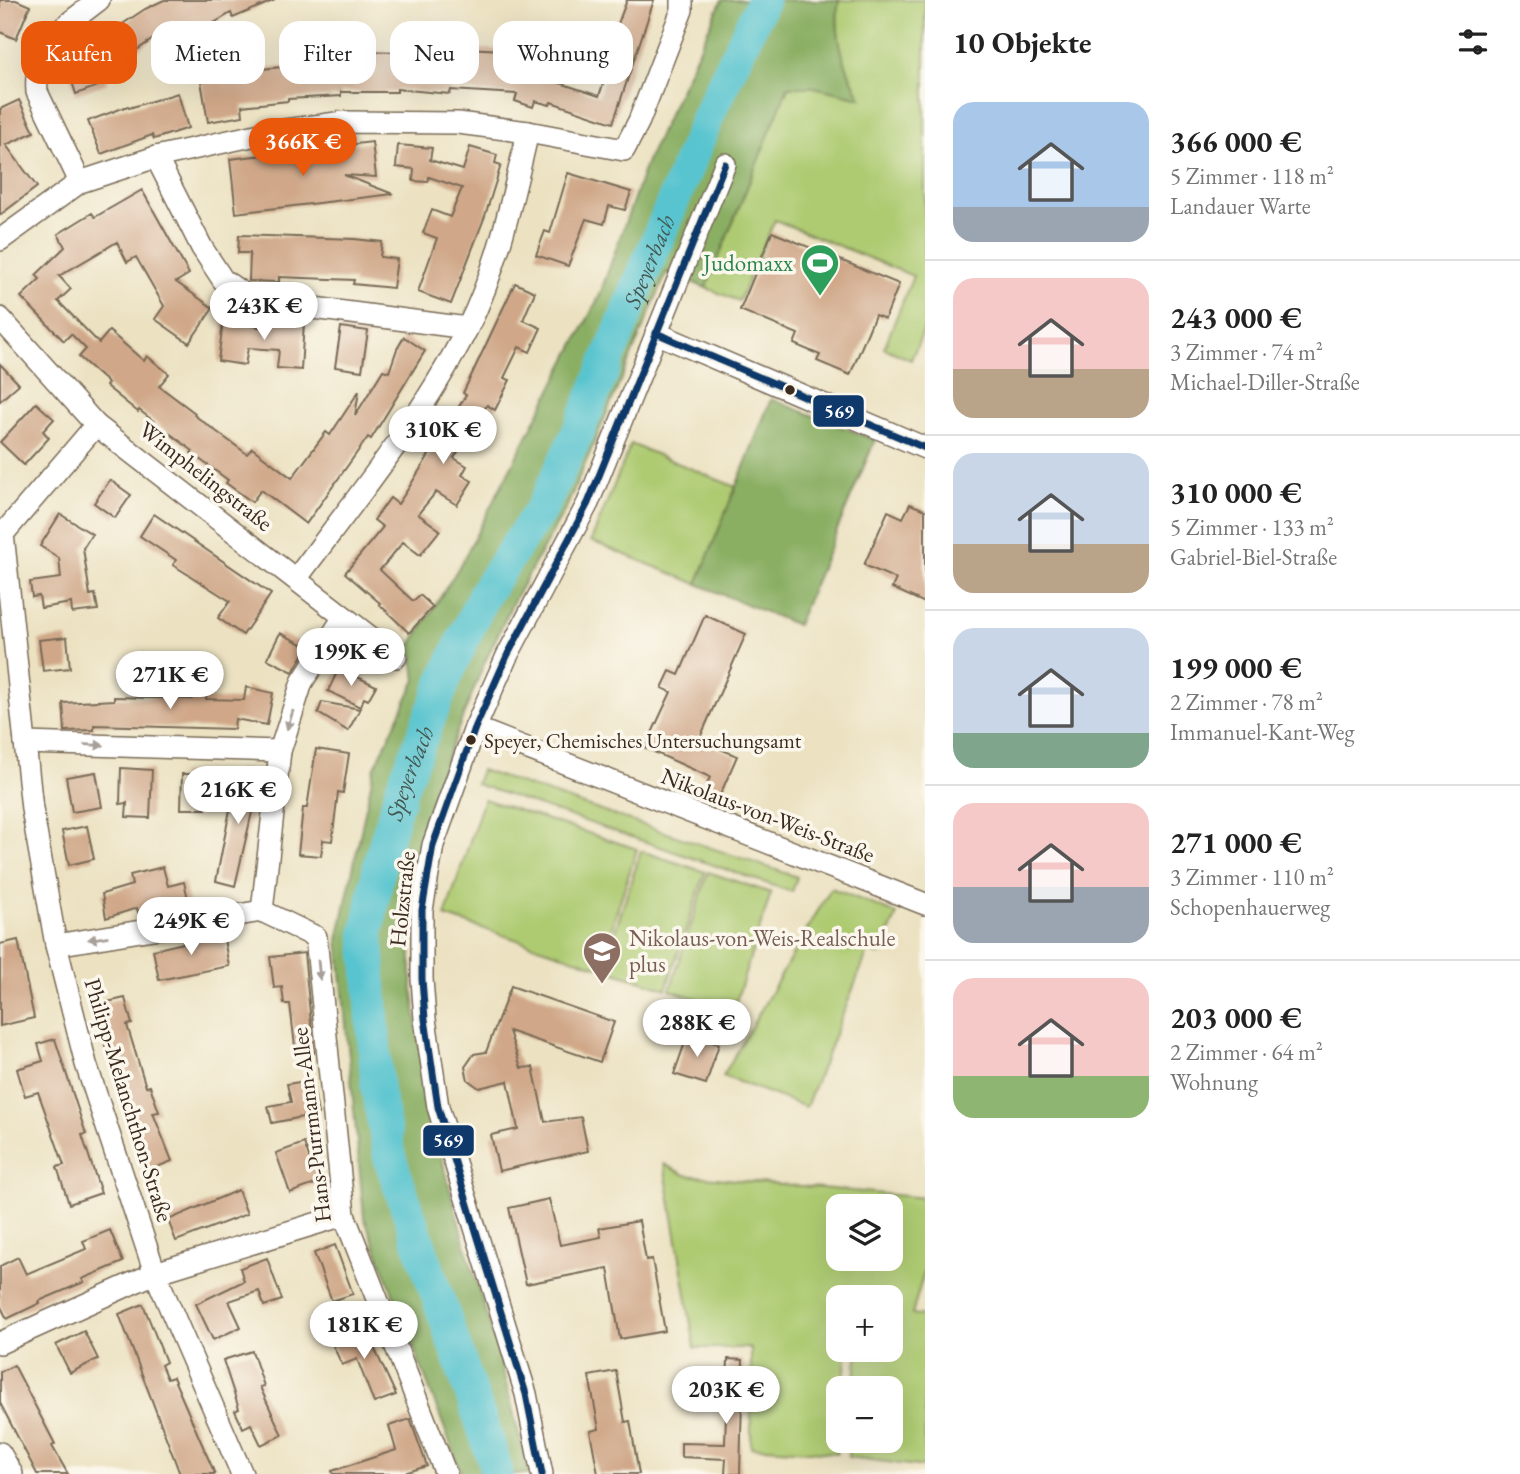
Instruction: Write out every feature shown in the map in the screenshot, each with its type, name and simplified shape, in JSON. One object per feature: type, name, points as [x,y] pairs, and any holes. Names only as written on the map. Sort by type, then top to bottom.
[{"type":"street","points":[[80,182],[37,92],[36,76],[43,49],[99,0]]},
{"type":"street","points":[[0,240],[80,182],[156,157],[270,132],[344,121],[458,123],[528,132],[624,150],[639,121],[682,10],[682,0]]},
{"type":"street","points":[[296,579],[428,397],[467,328],[493,266],[528,132]]},
{"type":"street","points":[[156,157],[202,248],[223,280],[252,300],[467,328]]},
{"type":"street","name":"Holzstraße","points":[[542,1474],[526,1394],[438,1107],[425,1019],[422,910],[433,845],[475,728],[507,656],[589,503],[725,164]]},
{"type":"street","name":"Wimphelingstraße","points":[[0,318],[96,425],[396,657]]},
{"type":"street","points":[[656,333],[925,448]]},
{"type":"street","name":"Philipp-Melanchthon-Straße","points":[[96,425],[1,533],[32,809],[56,945],[86,1065],[155,1273],[242,1474]]},
{"type":"street","points":[[56,945],[262,911],[280,751],[302,682],[344,617]]},
{"type":"street","name":"Nikolaus-von-Weis-Straße","points":[[475,728],[925,905]]},
{"type":"street","points":[[25,743],[280,751]]},
{"type":"street","name":"Hans-Purrmann-Allee","points":[[262,911],[316,937],[344,1215],[446,1474]]},
{"type":"street","points":[[0,1343],[155,1273],[344,1215]]},
{"type":"street","points":[[0,1453],[12,1474]]},
{"type":"green space","points":[[722,0],[839,0],[839,38],[850,75],[861,98],[814,87],[788,87],[706,288],[667,272],[567,506],[513,602],[484,664],[436,784],[410,875],[411,972],[431,1118],[464,1242],[499,1356],[529,1474],[462,1474],[364,1217],[338,940],[374,769],[416,680],[411,645],[462,562],[599,297],[647,161]]},
{"type":"green space","points":[[839,0],[925,0],[925,327],[911,360],[884,348],[913,276],[775,220],[739,301],[706,288],[788,87],[814,87],[861,98],[850,75],[839,38]]},
{"type":"green space","points":[[771,399],[875,440],[797,625],[697,584]]},
{"type":"green space","points":[[631,444],[736,487],[697,584],[591,541]]},
{"type":"green space","points":[[481,770],[797,877],[792,892],[476,784]]},
{"type":"green space","points":[[484,799],[637,849],[599,967],[445,916]]},
{"type":"green space","points":[[641,851],[705,872],[666,989],[603,968]]},
{"type":"green space","points":[[708,872],[771,893],[733,1011],[670,990]]},
{"type":"green space","points":[[831,888],[897,914],[880,955],[868,951],[806,1107],[723,1076]]},
{"type":"green space","points":[[664,1164],[685,1175],[883,1194],[826,1194],[826,1271],[903,1271],[903,1196],[925,1198],[925,1269],[912,1314],[925,1316],[925,1467],[848,1457],[848,1453],[903,1453],[903,1376],[855,1376],[857,1362],[903,1362],[903,1285],[826,1285],[826,1362],[846,1362],[844,1376],[826,1376],[826,1452],[751,1447],[751,1348],[695,1348]]},
{"type":"building","points":[[0,0],[16,0],[30,6],[24,21],[21,21],[16,39],[0,32]]},
{"type":"building","points":[[164,0],[275,0],[233,18],[231,13],[217,21],[151,21],[151,40],[137,50],[137,21],[127,21]]},
{"type":"building","points":[[627,0],[654,0],[633,63],[633,21],[619,21]]},
{"type":"building","points":[[479,49],[493,49],[493,84],[563,84],[599,96],[603,84],[626,84],[613,123],[551,102],[550,105],[535,101],[533,107],[515,101],[517,94],[451,90],[450,94],[397,89],[397,92],[341,92],[341,96],[288,99],[242,106],[243,116],[208,122],[202,84],[265,84],[265,69],[279,67],[279,84],[376,84],[376,51],[390,52],[390,84],[479,84]]},
{"type":"building","points":[[73,84],[104,84],[76,94]]},
{"type":"building","points":[[178,93],[188,128],[154,139],[152,135],[101,154],[88,121],[128,106],[129,108]]},
{"type":"building","points":[[19,100],[34,132],[6,145],[37,187],[0,215],[0,109]]},
{"type":"building","points":[[372,142],[376,177],[344,175],[393,194],[236,213],[230,159]]},
{"type":"building","points":[[398,145],[432,148],[430,160],[463,170],[470,147],[497,155],[495,163],[501,165],[485,216],[451,304],[418,292],[437,238],[423,233],[432,210],[450,217],[462,188],[429,177],[428,182],[413,181],[414,169],[396,167]]},
{"type":"building","points":[[568,173],[631,192],[625,210],[609,206],[604,224],[586,219],[568,266],[536,255],[545,231],[550,233]]},
{"type":"building","points":[[142,190],[189,274],[176,282],[213,308],[189,343],[155,319],[164,306],[136,257],[127,262],[117,242],[59,276],[71,289],[58,301],[99,343],[109,331],[144,361],[147,356],[169,374],[159,386],[247,454],[252,448],[292,478],[326,432],[330,435],[359,391],[355,416],[383,370],[389,372],[404,337],[425,351],[371,439],[368,437],[306,524],[261,490],[252,502],[226,483],[228,480],[191,453],[193,451],[106,386],[108,383],[79,357],[86,349],[71,334],[64,341],[21,297],[40,279],[36,275],[65,247],[58,234],[92,213],[95,217]]},
{"type":"building","name":"Judomaxx","points":[[772,232],[899,284],[885,319],[875,315],[850,375],[817,361],[820,355],[794,344],[798,334],[740,310]]},
{"type":"building","points":[[239,235],[382,242],[380,257],[397,259],[393,288],[353,284],[354,280],[279,277],[279,282],[249,281],[250,253],[238,253]]},
{"type":"building","points":[[515,283],[535,292],[523,320],[541,328],[530,352],[519,347],[504,378],[510,380],[495,410],[487,405],[454,458],[467,466],[462,475],[472,481],[457,505],[436,492],[418,514],[440,530],[420,555],[403,542],[380,570],[413,601],[420,595],[433,607],[409,633],[345,573],[383,527],[374,520],[390,498],[398,504],[466,395],[463,393]]},
{"type":"building","points":[[267,320],[304,322],[301,370],[277,368],[279,350],[248,348],[245,365],[218,361],[223,322],[267,328]]},
{"type":"building","points":[[341,327],[368,331],[362,371],[335,367]]},
{"type":"building","points":[[0,364],[19,384],[0,401]]},
{"type":"building","points":[[36,403],[54,419],[43,431],[49,438],[24,465],[0,442]]},
{"type":"building","points":[[110,480],[131,495],[115,518],[94,503]]},
{"type":"building","points":[[910,504],[925,510],[925,603],[892,588],[896,579],[864,565],[888,511],[903,518]]},
{"type":"building","points":[[60,514],[92,534],[83,548],[90,595],[95,594],[98,610],[72,613],[71,603],[41,608],[39,596],[32,597],[30,582],[61,578],[59,558],[40,546]]},
{"type":"building","points":[[154,514],[271,594],[243,635],[218,618],[230,601],[173,565],[176,560],[140,536]]},
{"type":"building","points":[[705,615],[746,634],[699,740],[737,756],[718,800],[703,794],[710,777],[645,748],[671,692],[662,688],[670,671],[679,675]]},
{"type":"building","points":[[280,633],[308,647],[293,672],[267,659]]},
{"type":"building","points":[[67,637],[70,668],[43,671],[39,640]]},
{"type":"building","points":[[339,668],[376,686],[368,700],[364,698],[360,707],[328,691]]},
{"type":"building","points":[[192,680],[207,680],[206,699],[244,700],[246,687],[273,693],[267,725],[235,719],[234,729],[94,725],[94,730],[65,731],[63,703],[114,700],[114,697],[192,699]]},
{"type":"building","points":[[322,702],[360,709],[348,731],[318,713]]},
{"type":"building","points":[[316,749],[349,754],[343,793],[338,792],[332,841],[323,840],[321,856],[298,854],[303,808],[307,808]]},
{"type":"building","points":[[121,768],[152,770],[150,818],[126,817],[127,803],[120,804]]},
{"type":"building","points":[[238,769],[261,773],[235,886],[216,881]]},
{"type":"building","points":[[96,772],[102,807],[72,812],[66,777]]},
{"type":"building","points":[[182,774],[206,774],[206,809],[181,809]]},
{"type":"building","points":[[87,826],[94,859],[69,865],[62,831]]},
{"type":"building","points":[[163,867],[168,886],[184,882],[190,907],[161,914],[159,907],[138,912],[137,908],[106,918],[102,894],[132,885],[130,875]]},
{"type":"building","points":[[223,934],[229,966],[159,980],[153,950]]},
{"type":"building","points":[[18,940],[34,1018],[0,1026],[0,944]]},
{"type":"building","points":[[304,953],[314,1053],[296,1055],[290,1004],[284,1004],[282,987],[274,988],[270,957]]},
{"type":"building","points":[[511,986],[614,1022],[600,1062],[509,1031],[521,1068],[533,1067],[545,1122],[581,1117],[588,1151],[499,1171],[491,1135],[518,1129],[508,1081],[479,1088],[468,1080],[465,1067],[474,1054],[486,1052]]},
{"type":"building","points":[[125,998],[132,1024],[127,1025],[146,1087],[150,1086],[159,1112],[153,1113],[172,1161],[147,1171],[118,1093],[94,1005]]},
{"type":"building","points":[[688,1034],[719,1044],[706,1084],[674,1074]]},
{"type":"building","points":[[55,1039],[86,1134],[82,1135],[101,1193],[69,1204],[57,1167],[64,1165],[38,1092],[25,1096],[17,1069],[43,1061],[38,1044]]},
{"type":"building","points":[[312,1080],[318,1114],[272,1123],[268,1106],[291,1102],[287,1084]]},
{"type":"building","points":[[304,1143],[318,1183],[290,1193],[276,1153]]},
{"type":"building","points":[[238,1190],[247,1214],[176,1241],[168,1220]]},
{"type":"building","points":[[549,1199],[560,1245],[601,1237],[599,1228],[639,1221],[646,1260],[652,1259],[665,1331],[620,1339],[608,1268],[526,1284],[509,1208]]},
{"type":"building","points":[[110,1230],[123,1262],[82,1279],[84,1282],[39,1301],[40,1303],[7,1319],[0,1305],[0,1266],[18,1257],[26,1274],[86,1249],[83,1241]]},
{"type":"building","points":[[335,1245],[353,1294],[332,1301],[314,1253]]},
{"type":"building","points":[[267,1258],[282,1300],[264,1306],[259,1291],[229,1301],[241,1327],[213,1340],[196,1304],[244,1281],[240,1268]]},
{"type":"building","points":[[143,1304],[166,1362],[161,1365],[167,1379],[173,1377],[215,1474],[180,1474],[119,1314]]},
{"type":"building","points":[[363,1324],[396,1395],[374,1403],[357,1359],[342,1365],[330,1339]]},
{"type":"building","points":[[84,1331],[98,1359],[70,1373],[56,1345]]},
{"type":"building","points":[[252,1351],[264,1386],[260,1387],[282,1435],[261,1445],[251,1424],[243,1428],[235,1411],[239,1409],[223,1360]]},
{"type":"building","points":[[728,1359],[743,1360],[740,1474],[725,1474],[726,1459],[681,1457],[681,1443],[725,1444]]},
{"type":"building","points":[[14,1365],[68,1474],[37,1474],[0,1403],[0,1372]]},
{"type":"building","points":[[616,1371],[625,1422],[630,1421],[639,1474],[598,1474],[590,1431],[599,1429],[589,1376]]},
{"type":"building","points":[[410,1419],[427,1466],[401,1474],[333,1474],[332,1471],[396,1450],[389,1426]]},
{"type":"waterway","name":"Speyerbach","points":[[497,1474],[390,1159],[377,1087],[367,933],[381,857],[402,787],[446,677],[484,594],[543,506],[578,432],[711,109],[763,0]]},
{"type":"transit line","name":"569","points":[[542,1474],[526,1394],[438,1107],[425,1019],[422,910],[433,845],[475,728],[507,656],[588,503],[725,164]]},
{"type":"transit line","name":"569","points":[[656,333],[925,448]]},
{"type":"place","name":"Judomaxx","points":[[820,297]]},
{"type":"place","name":"Speyer, Chemisches Untersuchungsamt","points":[[471,740]]},
{"type":"place","name":"Nikolaus-von-Weis-Realschule plus","points":[[602,985]]}]
